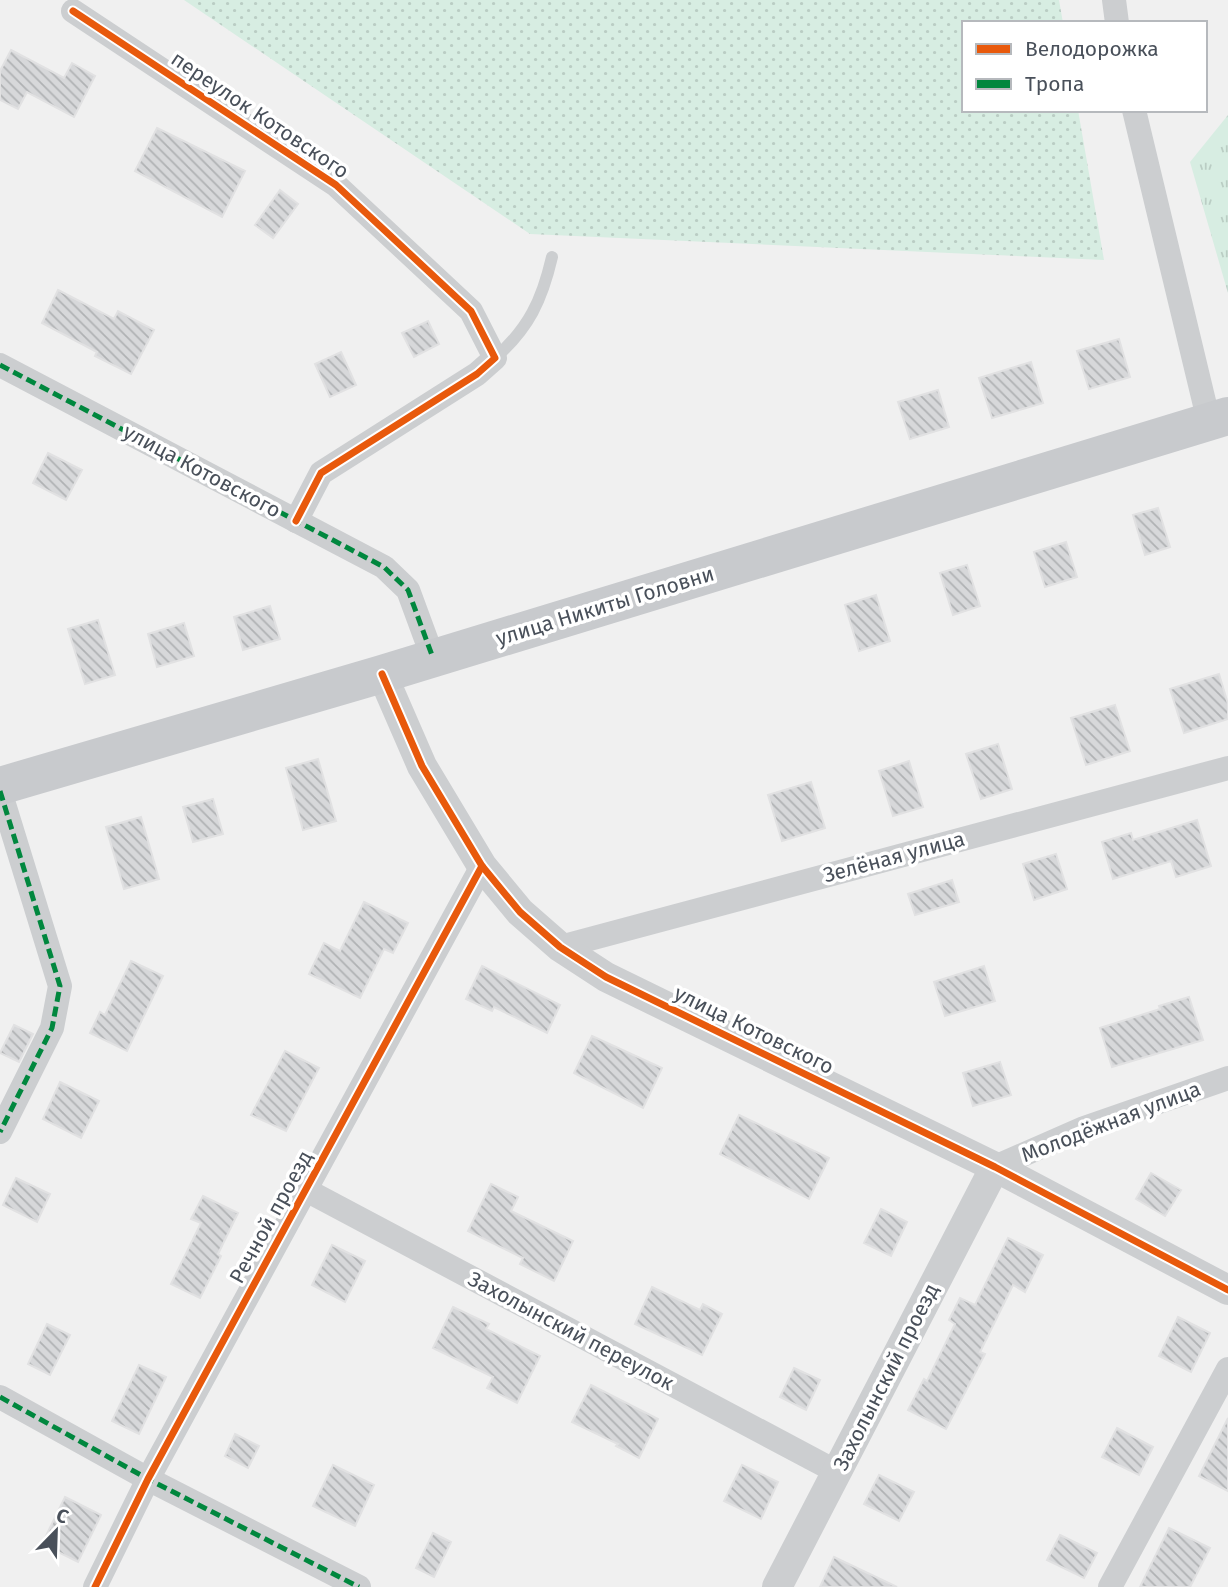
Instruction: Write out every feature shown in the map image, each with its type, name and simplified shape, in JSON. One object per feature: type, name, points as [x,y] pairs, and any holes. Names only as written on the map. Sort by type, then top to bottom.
[{"type":"main road","name":"улица Никиты Головни","points":[[0,788],[1218,419]]},
{"type":"street","points":[[1114,0],[1117,21]]},
{"type":"street","name":"переулок Котовского","points":[[73,11],[336,185],[471,311],[495,358]]},
{"type":"street","points":[[1135,112],[1218,419]]},
{"type":"street","points":[[296,521],[321,473],[478,374],[495,358]]},
{"type":"street","name":"улица Котовского","points":[[0,365],[384,567],[408,590],[433,658]]},
{"type":"street","name":"улица Котовского","points":[[382,674],[422,766],[482,866],[520,912],[561,947],[606,976],[995,1167],[1228,1290]]},
{"type":"street","name":"Зелёная улица","points":[[561,947],[1228,768]]},
{"type":"street","points":[[0,788],[60,986],[52,1028],[0,1132]]},
{"type":"street","name":"Речной проезд","points":[[95,1587],[148,1479],[482,866]]},
{"type":"street","name":"Молодёжная улица","points":[[995,1167],[1084,1128],[1228,1078]]},
{"type":"street","name":"Захолынский проезд","points":[[778,1587],[995,1167]]},
{"type":"street","name":"Захолынский переулок","points":[[306,1191],[837,1472]]},
{"type":"street","points":[[1110,1587],[1228,1368]]},
{"type":"street","points":[[0,1397],[148,1479],[359,1587]]},
{"type":"lane","points":[[495,358],[511,344],[534,314],[545,287],[552,257]]},
{"type":"green space","points":[[184,0],[1059,0],[1063,21],[962,21],[962,112],[1078,112],[1104,260],[530,234]]},
{"type":"green space","points":[[1228,115],[1228,293],[1190,162]]},
{"type":"building","points":[[11,50],[64,78],[72,63],[95,76],[74,117],[27,92],[18,109],[0,100],[0,71]]},
{"type":"building","points":[[157,128],[245,171],[222,217],[135,171]]},
{"type":"building","points":[[280,190],[298,204],[273,238],[255,225]]},
{"type":"building","points":[[58,290],[114,319],[118,311],[154,330],[131,374],[95,356],[97,352],[42,323]]},
{"type":"building","points":[[428,321],[439,344],[414,357],[402,333]]},
{"type":"building","points":[[1119,339],[1130,377],[1089,389],[1077,351]]},
{"type":"building","points":[[341,352],[356,385],[330,397],[315,364]]},
{"type":"building","points":[[1031,362],[1043,403],[992,418],[979,378]]},
{"type":"building","points":[[938,390],[949,427],[910,439],[898,402]]},
{"type":"building","points":[[48,453],[82,470],[66,500],[33,483]]},
{"type":"building","points":[[1158,508],[1170,547],[1145,555],[1133,515]]},
{"type":"building","points":[[1066,542],[1077,577],[1045,587],[1034,552]]},
{"type":"building","points":[[967,565],[980,606],[953,615],[940,573]]},
{"type":"building","points":[[876,595],[890,641],[859,651],[845,605]]},
{"type":"building","points":[[270,606],[280,639],[243,650],[234,617]]},
{"type":"building","points":[[98,620],[115,675],[85,684],[68,629]]},
{"type":"building","points":[[184,623],[194,656],[157,667],[148,634]]},
{"type":"building","points":[[1219,674],[1228,704],[1228,719],[1184,733],[1170,689]]},
{"type":"building","points":[[1115,705],[1130,751],[1086,765],[1071,718]]},
{"type":"building","points":[[998,744],[1012,789],[981,799],[966,754]]},
{"type":"building","points":[[318,759],[336,821],[303,830],[286,768]]},
{"type":"building","points":[[909,761],[923,807],[893,816],[879,771]]},
{"type":"building","points":[[811,782],[825,828],[782,841],[768,795]]},
{"type":"building","points":[[213,799],[223,834],[193,842],[183,807]]},
{"type":"building","points":[[141,817],[159,879],[124,889],[106,827]]},
{"type":"building","points":[[1197,820],[1211,866],[1176,877],[1171,861],[1113,879],[1102,842],[1131,833],[1133,840]]},
{"type":"building","points":[[1056,854],[1067,889],[1034,900],[1023,864]]},
{"type":"building","points":[[952,880],[959,902],[915,915],[908,894]]},
{"type":"building","points":[[364,902],[408,923],[393,953],[384,949],[360,998],[309,974],[324,943],[340,951]]},
{"type":"building","points":[[131,961],[163,976],[127,1051],[90,1033],[100,1012],[105,1015]]},
{"type":"building","points":[[482,966],[560,1005],[547,1033],[494,1007],[492,1011],[466,999]]},
{"type":"building","points":[[984,966],[995,1001],[945,1016],[934,982]]},
{"type":"building","points":[[1189,997],[1203,1040],[1112,1067],[1100,1028]]},
{"type":"building","points":[[14,1025],[33,1034],[19,1062],[0,1053]]},
{"type":"building","points":[[592,1036],[662,1068],[643,1108],[574,1073]]},
{"type":"building","points":[[285,1051],[319,1068],[286,1131],[251,1115]]},
{"type":"building","points":[[1000,1062],[1011,1095],[973,1106],[963,1073]]},
{"type":"building","points":[[60,1082],[99,1101],[81,1138],[43,1119]]},
{"type":"building","points":[[739,1115],[829,1158],[809,1199],[720,1154]]},
{"type":"building","points":[[1151,1173],[1181,1190],[1165,1216],[1136,1199]]},
{"type":"building","points":[[16,1178],[50,1194],[37,1222],[3,1205]]},
{"type":"building","points":[[491,1184],[518,1197],[511,1211],[573,1241],[554,1281],[520,1264],[523,1258],[468,1231]]},
{"type":"building","points":[[203,1196],[238,1213],[200,1298],[171,1284],[201,1223],[191,1219]]},
{"type":"building","points":[[881,1209],[907,1222],[891,1256],[864,1243]]},
{"type":"building","points":[[1008,1238],[1043,1255],[1025,1292],[1013,1285],[980,1352],[985,1354],[946,1429],[908,1410],[924,1379],[927,1381],[955,1324],[949,1320],[960,1298],[975,1305]]},
{"type":"building","points":[[332,1245],[365,1261],[345,1302],[312,1285]]},
{"type":"building","points":[[652,1287],[700,1310],[703,1304],[722,1314],[702,1355],[635,1324]]},
{"type":"building","points":[[453,1307],[489,1324],[486,1329],[540,1356],[517,1403],[487,1388],[493,1377],[433,1348]]},
{"type":"building","points":[[1178,1317],[1210,1333],[1191,1372],[1159,1356]]},
{"type":"building","points":[[47,1324],[70,1335],[50,1375],[28,1364]]},
{"type":"building","points":[[139,1365],[166,1377],[139,1434],[112,1421]]},
{"type":"building","points":[[794,1368],[820,1380],[806,1410],[780,1397]]},
{"type":"building","points":[[591,1385],[658,1419],[639,1458],[616,1446],[618,1444],[572,1422]]},
{"type":"building","points":[[1228,1418],[1228,1491],[1199,1476]]},
{"type":"building","points":[[1117,1428],[1153,1447],[1139,1475],[1102,1457]]},
{"type":"building","points":[[235,1434],[259,1446],[248,1468],[225,1456]]},
{"type":"building","points":[[333,1465],[374,1485],[355,1526],[313,1506]]},
{"type":"building","points":[[742,1465],[778,1482],[761,1519],[724,1501]]},
{"type":"building","points":[[879,1475],[914,1492],[899,1521],[864,1504]]},
{"type":"building","points":[[65,1497],[101,1515],[78,1562],[42,1544]]},
{"type":"building","points":[[1169,1528],[1210,1548],[1190,1587],[1140,1587]]},
{"type":"building","points":[[433,1533],[451,1542],[434,1577],[416,1568]]},
{"type":"building","points":[[1060,1535],[1097,1553],[1084,1578],[1047,1560]]},
{"type":"building","points":[[834,1557],[897,1587],[820,1587]]},
{"type":"marked path","points":[[0,365],[384,567],[408,590],[433,658]]},
{"type":"marked path","points":[[0,791],[60,986],[52,1028],[0,1132]]},
{"type":"marked path","points":[[0,1397],[148,1479],[359,1587]]},
{"type":"cycle path","points":[[73,11],[336,185],[471,311],[495,358],[477,374],[321,473],[296,521]]},
{"type":"cycle path","points":[[382,674],[422,766],[482,866],[520,912],[560,947],[606,977],[995,1167],[1228,1290]]},
{"type":"cycle path","points":[[95,1587],[148,1479],[482,866]]}]
